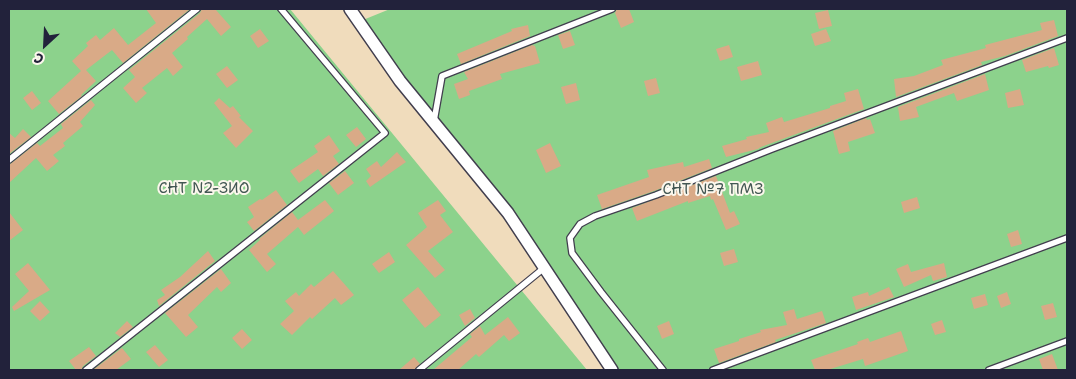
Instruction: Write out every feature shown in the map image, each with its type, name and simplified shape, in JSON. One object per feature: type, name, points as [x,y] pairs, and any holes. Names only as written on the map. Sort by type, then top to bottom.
[{"type":"street","points":[[350,9],[400,81],[508,213],[612,370]]},
{"type":"lane","points":[[9,160],[197,9]]},
{"type":"lane","points":[[86,370],[384,134],[281,9]]},
{"type":"lane","points":[[434,123],[442,76],[612,9]]},
{"type":"lane","points":[[663,370],[572,253],[570,238],[580,224],[595,216],[656,195],[1067,38]]},
{"type":"lane","points":[[713,370],[1067,238]]},
{"type":"lane","points":[[419,370],[544,268]]},
{"type":"lane","points":[[989,370],[1067,341]]},
{"type":"green space","name":"СНТ N2-ЗИО","points":[[9,9],[290,9],[587,370],[9,370]]},
{"type":"green space","name":"СНТ №7 ПМЗ","points":[[390,9],[1067,9],[1067,370],[616,370],[358,22]]},
{"type":"building","points":[[146,9],[190,9],[123,63],[112,50],[86,70],[96,81],[82,96],[59,114],[48,101],[81,71],[72,61],[88,46],[86,43],[96,35],[100,40],[114,28],[128,45],[156,23]]},
{"type":"building","points":[[202,9],[218,9],[216,10],[231,27],[221,36],[207,19],[172,53],[183,67],[173,76],[167,68],[142,88],[147,93],[136,103],[123,88],[135,77],[129,70],[200,13]]},
{"type":"building","points":[[617,9],[629,9],[634,22],[621,28],[615,13]]},
{"type":"building","points":[[828,10],[832,26],[819,29],[815,13]]},
{"type":"building","points":[[1054,20],[1058,36],[1005,56],[981,62],[982,65],[896,97],[894,79],[914,76],[943,65],[941,60],[986,48],[985,45],[1042,30],[1040,23]]},
{"type":"building","points":[[528,25],[530,36],[461,64],[457,54],[512,31],[511,29]]},
{"type":"building","points":[[260,29],[269,41],[258,48],[250,36]]},
{"type":"building","points":[[826,29],[831,41],[815,46],[811,34]]},
{"type":"building","points":[[570,31],[575,45],[563,49],[558,35]]},
{"type":"building","points":[[532,45],[535,46],[540,63],[500,74],[502,79],[469,91],[470,95],[459,99],[454,84],[468,79],[464,72]]},
{"type":"building","points":[[729,45],[733,57],[720,61],[716,49]]},
{"type":"building","points":[[1054,48],[1059,65],[1026,72],[1022,60]]},
{"type":"building","points":[[758,61],[762,75],[741,81],[737,67]]},
{"type":"building","points":[[227,66],[238,80],[227,88],[216,74]]},
{"type":"building","points":[[985,74],[989,90],[957,101],[954,93],[916,107],[919,117],[900,121],[898,107]]},
{"type":"building","points":[[656,78],[660,93],[648,96],[644,81]]},
{"type":"building","points":[[576,83],[580,100],[566,104],[561,87]]},
{"type":"building","points":[[858,89],[864,109],[758,149],[726,157],[722,146],[747,139],[746,137],[769,132],[766,123],[782,117],[784,122],[830,108],[830,106],[846,101],[844,93]]},
{"type":"building","points":[[1020,89],[1024,105],[1008,108],[1005,93]]},
{"type":"building","points":[[32,91],[41,103],[32,110],[23,98]]},
{"type":"building","points":[[219,98],[230,108],[233,106],[241,116],[239,117],[253,131],[236,148],[223,133],[232,126],[214,103]]},
{"type":"building","points":[[91,100],[95,105],[80,122],[83,126],[63,143],[65,146],[53,155],[59,161],[47,171],[36,158],[9,183],[9,165],[37,143],[40,146],[63,128],[61,124]]},
{"type":"building","points":[[866,118],[867,120],[870,119],[875,133],[848,142],[850,151],[839,154],[833,131]]},
{"type":"building","points":[[357,127],[366,139],[356,147],[346,135]]},
{"type":"building","points":[[23,129],[31,137],[9,154],[9,133],[15,138]]},
{"type":"building","points":[[329,135],[340,151],[333,156],[339,164],[323,176],[318,169],[299,183],[290,171],[318,152],[314,146]]},
{"type":"building","points":[[550,143],[561,166],[546,173],[536,150]]},
{"type":"building","points":[[397,152],[406,162],[370,187],[366,181],[371,176],[366,169],[377,161],[381,167]]},
{"type":"building","points":[[709,159],[712,168],[602,209],[597,195],[649,177],[647,170],[683,162],[684,167]]},
{"type":"building","points":[[345,171],[354,183],[338,195],[329,183]]},
{"type":"building","points":[[716,176],[730,213],[734,211],[740,224],[726,230],[710,196],[688,203],[688,201],[637,221],[632,208]]},
{"type":"building","points":[[276,190],[287,205],[254,231],[247,222],[254,217],[248,207]]},
{"type":"building","points":[[917,197],[920,208],[904,213],[901,202]]},
{"type":"building","points":[[325,200],[334,211],[304,235],[298,227],[267,254],[276,264],[267,272],[249,250],[259,239],[292,212],[298,220]]},
{"type":"building","points":[[438,200],[446,211],[440,215],[453,232],[428,251],[445,270],[435,278],[406,245],[427,227],[418,213]]},
{"type":"building","points":[[9,212],[23,230],[9,241]]},
{"type":"building","points":[[1018,230],[1022,244],[1011,247],[1007,234]]},
{"type":"building","points":[[734,249],[738,262],[724,266],[720,253]]},
{"type":"building","points":[[208,251],[215,261],[159,306],[157,300],[165,295],[161,290],[180,277]]},
{"type":"building","points":[[389,252],[395,262],[379,273],[372,264]]},
{"type":"building","points":[[28,263],[50,290],[14,311],[12,307],[29,291],[15,274]]},
{"type":"building","points":[[944,263],[947,277],[933,281],[931,275],[904,287],[896,269],[908,264],[911,272]]},
{"type":"building","points":[[221,269],[231,283],[221,292],[217,287],[188,315],[198,327],[186,337],[165,313]]},
{"type":"building","points":[[333,271],[354,295],[341,305],[335,298],[312,319],[310,317],[292,335],[280,324],[294,311],[285,301],[296,292],[299,296],[311,284],[314,287]]},
{"type":"building","points":[[418,287],[441,315],[425,328],[402,300]]},
{"type":"building","points":[[889,287],[894,297],[856,310],[852,297],[868,292],[869,296]]},
{"type":"building","points":[[1007,292],[1011,304],[1001,308],[997,296]]},
{"type":"building","points":[[985,294],[988,305],[974,309],[971,298]]},
{"type":"building","points":[[40,301],[50,312],[40,321],[30,311]]},
{"type":"building","points":[[1053,303],[1057,317],[1045,320],[1041,306]]},
{"type":"building","points":[[470,309],[475,318],[465,326],[459,315]]},
{"type":"building","points":[[794,309],[797,319],[822,311],[826,323],[775,340],[776,342],[719,363],[714,349],[761,332],[760,330],[787,325],[783,312]]},
{"type":"building","points":[[508,317],[520,333],[509,341],[504,335],[479,357],[476,354],[458,370],[433,370],[472,337],[470,334],[480,326],[485,335]]},
{"type":"building","points":[[942,320],[946,332],[935,335],[931,324]]},
{"type":"building","points":[[127,321],[133,327],[120,337],[115,333]]},
{"type":"building","points":[[669,321],[674,334],[662,339],[657,326]]},
{"type":"building","points":[[242,329],[252,340],[242,349],[232,338]]},
{"type":"building","points":[[901,331],[908,351],[865,366],[863,359],[827,370],[815,370],[811,360],[858,344],[857,342],[868,338],[870,342]]},
{"type":"building","points":[[155,345],[168,360],[159,367],[146,352]]},
{"type":"building","points":[[89,347],[96,356],[83,366],[81,370],[76,370],[69,361]]},
{"type":"building","points":[[122,348],[131,359],[116,370],[93,370]]},
{"type":"building","points":[[1052,354],[1058,370],[1043,370],[1039,359]]},
{"type":"building","points":[[414,357],[420,364],[414,370],[399,370]]}]
